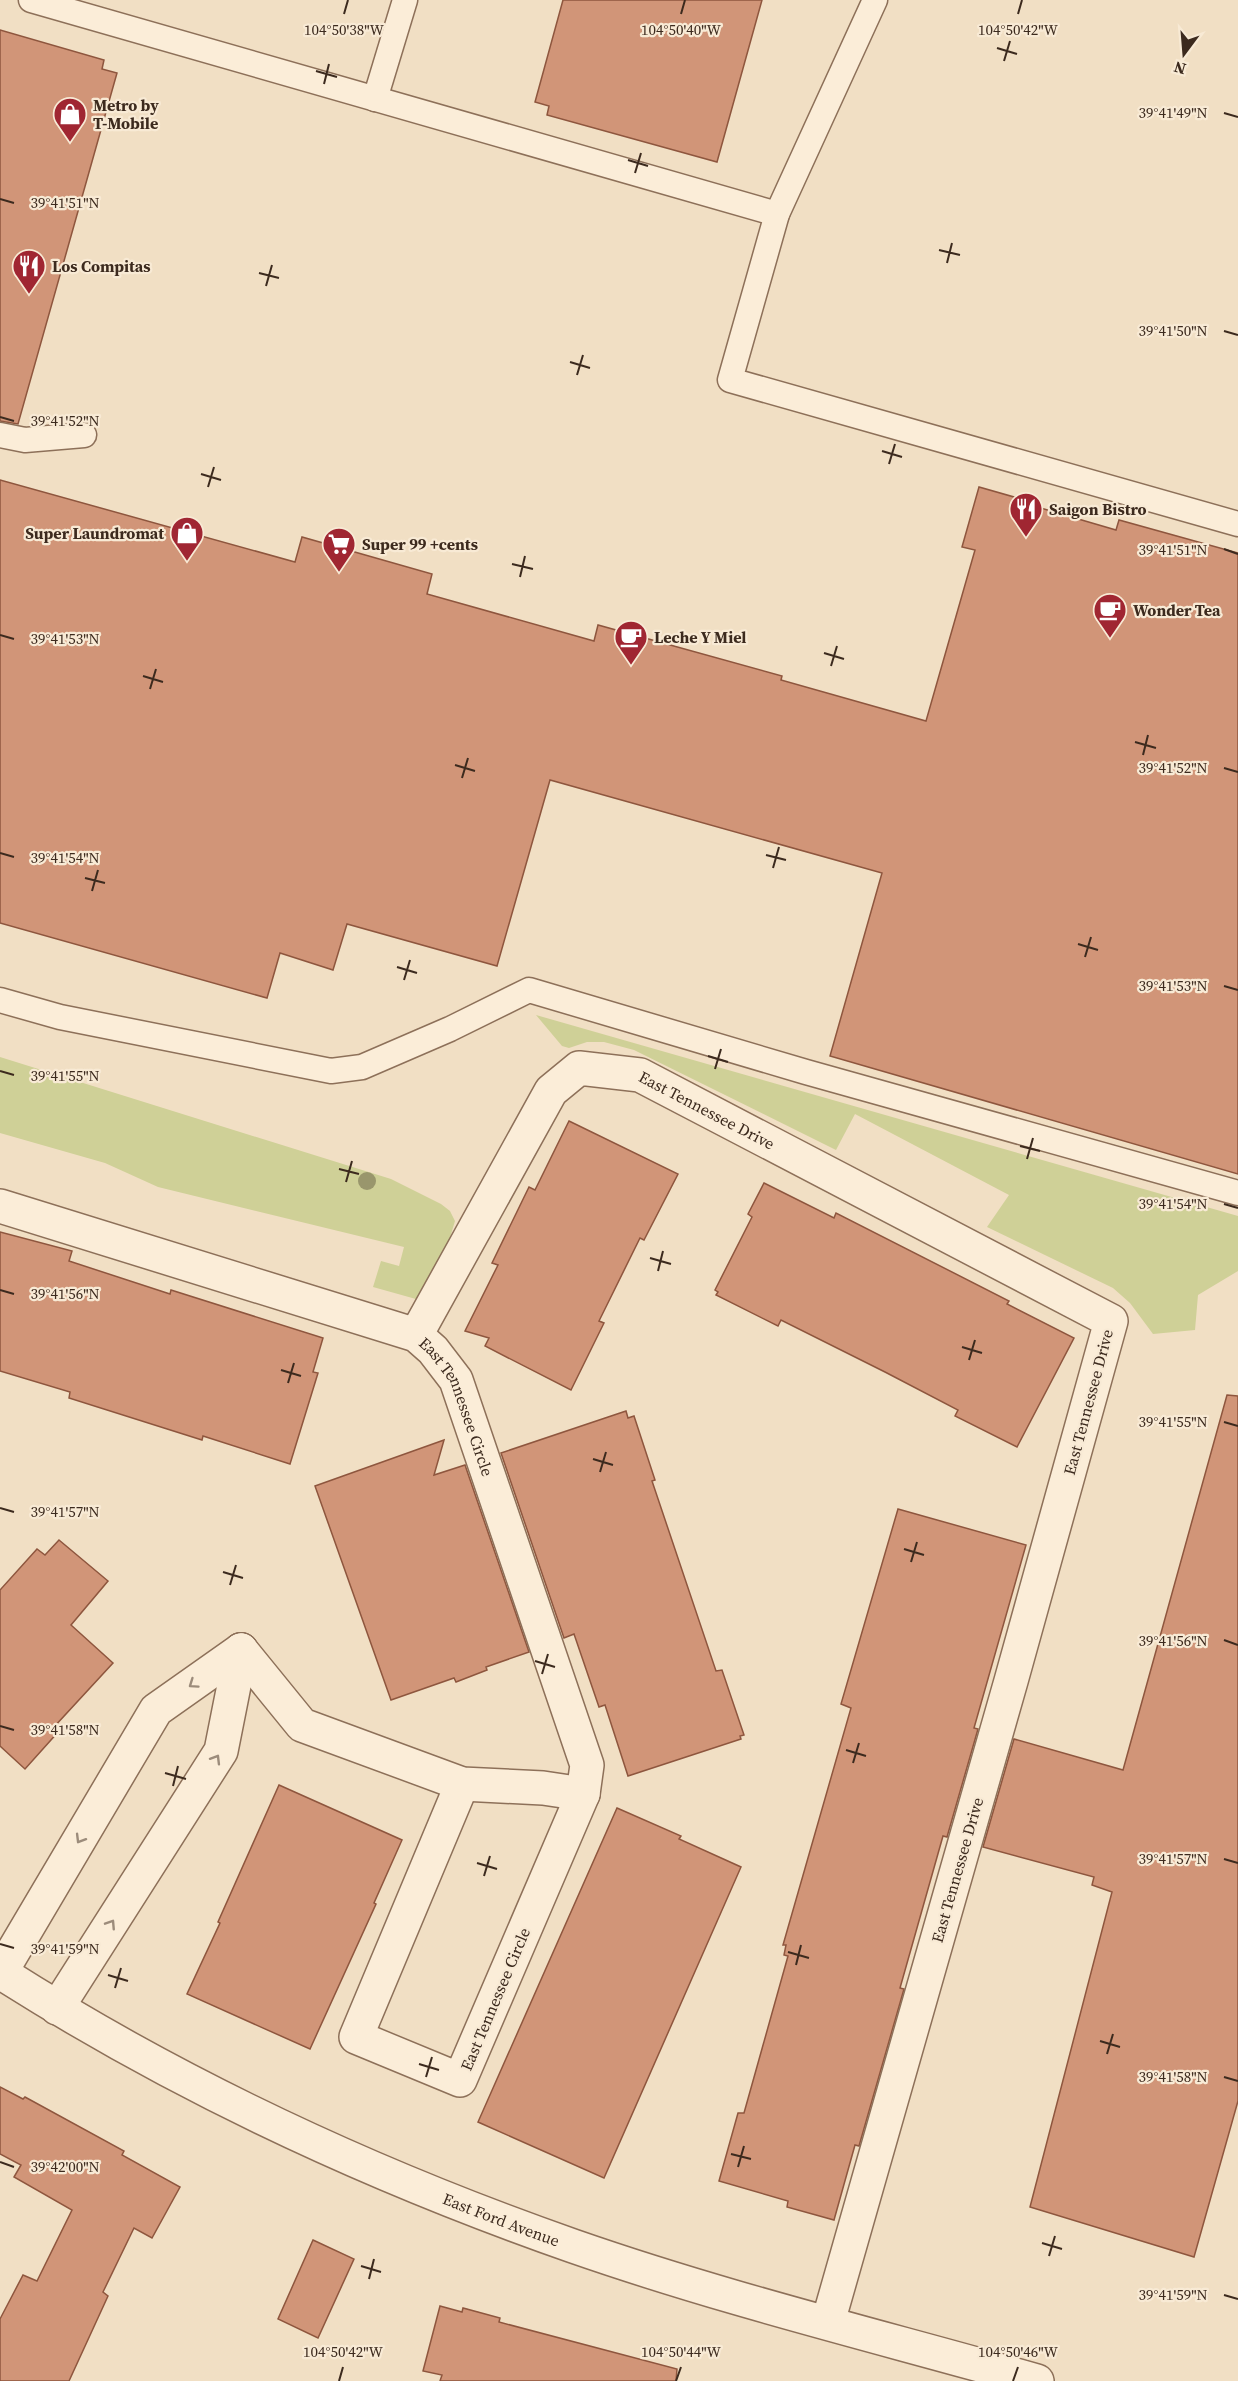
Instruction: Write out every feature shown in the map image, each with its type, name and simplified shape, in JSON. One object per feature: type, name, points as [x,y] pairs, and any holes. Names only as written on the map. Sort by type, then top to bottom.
[{"type":"street","name":"East Tennessee Drive","points":[[416,1335],[551,1091],[579,1068],[640,1075],[1111,1321],[1008,1692],[828,2322]]},
{"type":"street","name":"East Tennessee Circle","points":[[0,1206],[416,1335],[433,1350],[456,1380],[587,1765],[584,1794],[460,2080],[356,2037],[462,1784]]},
{"type":"street","points":[[241,1650],[302,1725],[462,1784],[543,1788],[584,1794]]},
{"type":"street","points":[[0,1972],[156,1710],[241,1650]]},
{"type":"street","points":[[57,2008],[221,1751],[241,1650]]},
{"type":"street","name":"East Ford Avenue","points":[[0,1972],[57,2008],[181,2077],[309,2140],[465,2206],[574,2246],[711,2289],[1037,2381]]},
{"type":"lane","points":[[31,0],[777,214]]},
{"type":"lane","points":[[375,99],[405,0]]},
{"type":"lane","points":[[874,0],[777,214],[730,380],[1238,524]]},
{"type":"lane","points":[[0,435],[25,440],[84,435]]},
{"type":"lane","points":[[0,1000],[60,1017],[331,1071],[362,1067],[450,1029],[529,990],[806,1072],[1238,1193]]},
{"type":"green space","points":[[536,1015],[1238,1216],[1238,1271],[1198,1295],[1195,1330],[1153,1334],[1130,1303],[1113,1288],[987,1227],[1009,1195],[855,1114],[836,1150],[634,1050],[604,1042],[587,1042],[569,1048],[562,1046]]},
{"type":"green space","points":[[0,1057],[391,1179],[441,1204],[450,1211],[455,1221],[436,1284],[423,1301],[373,1287],[381,1261],[399,1266],[404,1247],[158,1187],[105,1163],[0,1133]]},
{"type":"building","points":[[563,0],[762,0],[717,162],[547,115],[549,106],[535,102]]},
{"type":"building","points":[[0,30],[104,60],[102,69],[117,73],[18,424],[0,421]]},
{"type":"building","points":[[0,480],[295,562],[302,537],[432,574],[427,594],[594,641],[598,625],[782,676],[781,680],[926,721],[975,550],[962,547],[979,487],[1028,501],[1027,504],[1116,530],[1119,520],[1238,553],[1238,1174],[830,1056],[882,873],[550,780],[497,966],[347,924],[333,970],[280,953],[267,998],[0,923]]},
{"type":"building","points":[[569,1121],[678,1174],[644,1240],[640,1238],[599,1321],[604,1323],[571,1390],[485,1346],[489,1338],[465,1331],[498,1265],[492,1263],[529,1187],[535,1190]]},
{"type":"building","points":[[764,1183],[834,1218],[836,1213],[1009,1301],[1007,1304],[1074,1338],[1017,1447],[955,1416],[958,1410],[885,1372],[781,1320],[778,1326],[716,1295],[718,1292],[715,1290],[752,1217],[748,1214]]},
{"type":"building","points":[[0,1232],[72,1251],[69,1261],[170,1294],[171,1290],[323,1338],[313,1372],[318,1373],[290,1464],[203,1436],[202,1440],[69,1398],[70,1392],[0,1371]]},
{"type":"building","points":[[1227,1395],[1238,1396],[1238,2101],[1194,2257],[1030,2207],[1112,1892],[1092,1885],[1094,1877],[983,1847],[1014,1739],[1123,1770]]},
{"type":"building","points":[[626,1411],[628,1418],[634,1416],[655,1480],[652,1481],[716,1671],[722,1670],[744,1735],[740,1736],[741,1739],[628,1776],[605,1705],[599,1707],[574,1634],[564,1638],[501,1453]]},
{"type":"building","points":[[444,1440],[434,1475],[465,1465],[529,1652],[486,1667],[487,1670],[456,1682],[454,1678],[391,1700],[315,1486]]},
{"type":"building","points":[[898,1509],[1026,1545],[974,1728],[978,1729],[947,1837],[943,1836],[900,1988],[904,1989],[859,2146],[855,2145],[834,2220],[787,2207],[788,2201],[719,2181],[738,2113],[744,2113],[788,1956],[784,1955],[786,1945],[783,1945],[851,1708],[841,1704]]},
{"type":"building","points":[[59,1540],[108,1581],[71,1625],[113,1663],[54,1727],[59,1731],[25,1769],[0,1746],[0,1590],[37,1549],[45,1555]]},
{"type":"building","points":[[279,1785],[402,1840],[374,1903],[376,1904],[310,2049],[187,1994]]},
{"type":"building","points":[[617,1808],[681,1836],[679,1839],[741,1867],[604,2178],[478,2122]]},
{"type":"building","points":[[0,2087],[23,2099],[25,2097],[124,2151],[122,2155],[180,2187],[152,2238],[134,2228],[103,2292],[108,2296],[69,2381],[0,2381],[0,2319],[23,2275],[37,2281],[72,2210],[14,2177],[21,2165],[0,2154]]},
{"type":"building","points":[[313,2240],[354,2259],[318,2338],[278,2319]]},
{"type":"building","points":[[440,2306],[462,2312],[463,2308],[500,2318],[499,2322],[677,2369],[676,2381],[440,2381],[442,2375],[423,2371]]},
{"type":"place","name":"Metro by T-Mobile","points":[[70,143]]},
{"type":"place","name":"Los Compitas","points":[[29,295]]},
{"type":"place","name":"Saigon Bistro","points":[[1026,538]]},
{"type":"place","name":"Super Laundromat","points":[[187,562]]},
{"type":"place","name":"Super 99 +cents","points":[[339,573]]},
{"type":"place","name":"Wonder Tea","points":[[1110,639]]},
{"type":"place","name":"Leche Y Miel","points":[[631,666]]}]
